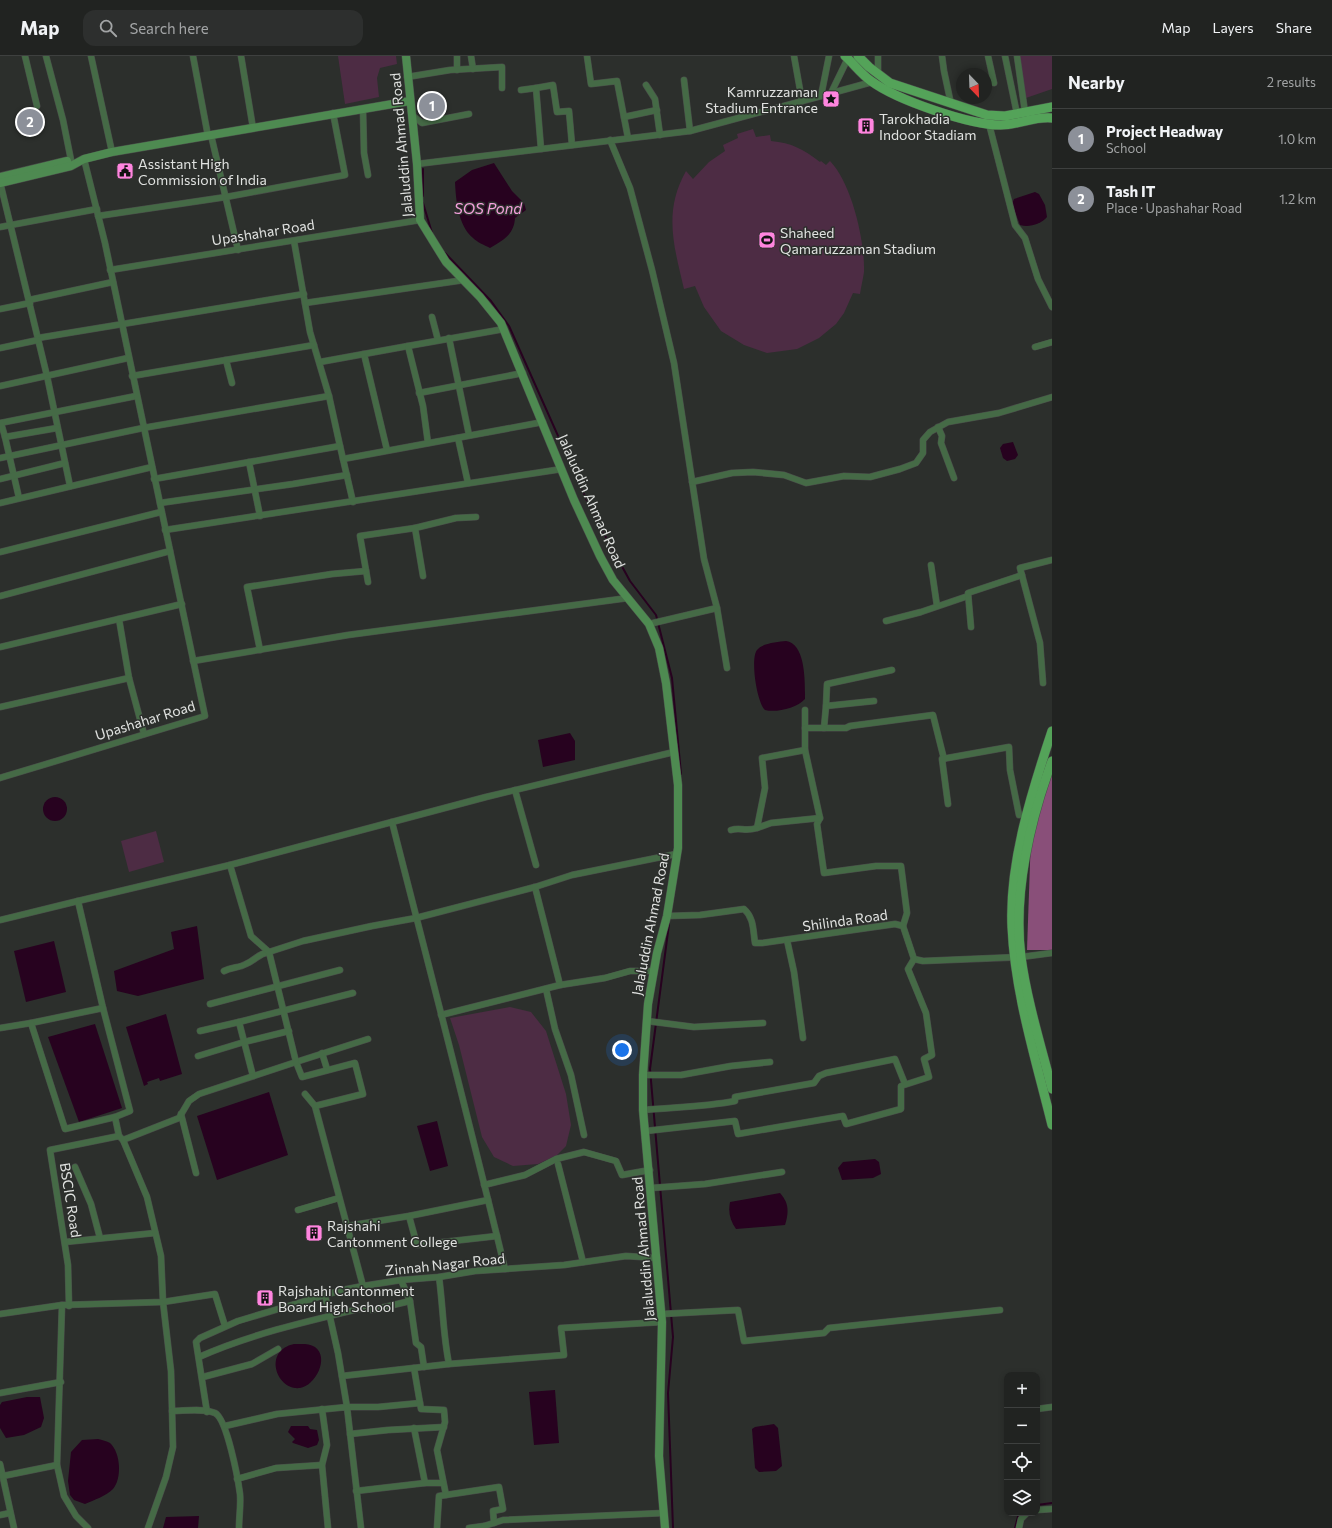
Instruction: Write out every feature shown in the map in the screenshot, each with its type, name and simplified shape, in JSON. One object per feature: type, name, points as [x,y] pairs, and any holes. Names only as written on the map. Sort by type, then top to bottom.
[{"type":"main road","points":[[858,56],[875,79],[987,114],[1005,116],[1051,106]]},
{"type":"main road","points":[[847,57],[875,79],[917,104],[989,124],[1002,125],[1050,118]]},
{"type":"main road","points":[[1052,732],[1028,804],[1013,896],[1012,925],[1018,957],[1024,1010],[1052,1125]]},
{"type":"main road","points":[[1052,761],[1036,807],[1027,854],[1021,896],[1018,957],[1049,1063],[1052,1089]]},
{"type":"street","points":[[25,56],[37,106]]},
{"type":"street","points":[[46,56],[63,120],[71,160]]},
{"type":"street","points":[[91,56],[112,152]]},
{"type":"street","points":[[193,56],[210,136],[238,250]]},
{"type":"street","points":[[241,56],[253,128]]},
{"type":"street","name":"Jalaluddin Ahmad Road","points":[[406,56],[417,164],[420,220],[446,262],[464,280],[501,323],[600,556],[613,580],[649,624],[659,648],[666,683],[678,785],[676,854],[667,916],[654,971],[647,1021],[643,1076],[644,1110],[662,1318],[659,1456],[665,1528]]},
{"type":"street","points":[[457,56],[457,70]]},
{"type":"street","points":[[471,56],[473,69]]},
{"type":"street","points":[[587,56],[591,84],[617,81],[628,138]]},
{"type":"street","points":[[794,56],[802,101]]},
{"type":"street","points":[[821,96],[829,56]]},
{"type":"street","points":[[417,164],[610,140],[690,132],[821,96],[875,79],[878,56]]},
{"type":"street","points":[[942,56],[951,104]]},
{"type":"street","points":[[988,56],[994,83]]},
{"type":"street","points":[[1005,56],[1021,113]]},
{"type":"street","points":[[1017,56],[1021,113]]},
{"type":"street","points":[[831,93],[847,57]]},
{"type":"street","points":[[407,77],[457,70],[502,67],[502,88]]},
{"type":"street","points":[[684,80],[690,132]]},
{"type":"street","points":[[521,90],[554,85],[557,112],[569,111],[572,145]]},
{"type":"street","points":[[646,85],[655,99],[660,135]]},
{"type":"street","points":[[536,88],[541,149]]},
{"type":"street","points":[[0,178],[71,160],[84,159],[112,152],[410,101]]},
{"type":"street","points":[[1050,118],[1051,106]]},
{"type":"street","points":[[363,110],[364,153],[368,175]]},
{"type":"street","points":[[624,117],[657,110]]},
{"type":"street","points":[[0,227],[226,197],[346,175],[333,113]]},
{"type":"street","points":[[412,115],[422,123],[469,114]]},
{"type":"street","points":[[989,124],[1015,226],[1025,238],[1038,279],[1052,307]]},
{"type":"street","points":[[610,140],[630,188],[652,270],[674,363],[704,559],[717,608],[727,668]]},
{"type":"street","points":[[70,486],[47,376],[0,183],[71,166],[84,159]]},
{"type":"street","name":"Upashahar Road","points":[[0,778],[205,716],[113,282],[98,213],[84,159]]},
{"type":"street","name":"Upashahar Road","points":[[110,270],[420,220]]},
{"type":"street","points":[[294,241],[314,345],[329,396],[353,502]]},
{"type":"street","points":[[305,303],[464,280]]},
{"type":"street","points":[[0,309],[113,282]]},
{"type":"street","points":[[0,348],[121,323],[304,294]]},
{"type":"street","points":[[432,317],[438,340]]},
{"type":"street","points":[[320,362],[504,329]]},
{"type":"street","points":[[449,338],[469,435]]},
{"type":"street","points":[[1036,347],[1052,342]]},
{"type":"street","points":[[132,376],[314,345]]},
{"type":"street","points":[[408,346],[423,406],[428,443]]},
{"type":"street","points":[[364,354],[388,450]]},
{"type":"street","points":[[0,386],[128,358]]},
{"type":"street","points":[[226,360],[232,383]]},
{"type":"street","points":[[419,393],[523,373]]},
{"type":"street","points":[[19,498],[1,423],[54,411],[136,396]]},
{"type":"street","points":[[0,458],[143,428],[329,396]]},
{"type":"street","points":[[692,482],[732,473],[753,472],[784,475],[806,483],[844,476],[870,477],[916,463],[923,453],[923,440],[930,432],[948,422],[999,413],[1052,397]]},
{"type":"street","points":[[343,459],[543,422]]},
{"type":"street","points":[[938,427],[942,436],[941,443],[954,478]]},
{"type":"street","points":[[5,437],[57,428]]},
{"type":"street","points":[[458,438],[468,483]]},
{"type":"street","points":[[154,478],[340,446]]},
{"type":"street","points":[[249,462],[260,516]]},
{"type":"street","points":[[0,479],[65,463]]},
{"type":"street","points":[[0,503],[152,467]]},
{"type":"street","points":[[165,530],[562,469]]},
{"type":"street","points":[[160,503],[255,490],[347,475]]},
{"type":"street","points":[[0,552],[161,512]]},
{"type":"street","points":[[368,582],[360,536],[415,528],[456,518],[476,517]]},
{"type":"street","points":[[415,528],[423,576]]},
{"type":"street","points":[[0,596],[170,551]]},
{"type":"street","points":[[1043,683],[1040,643],[1020,568],[1052,560]]},
{"type":"street","points":[[932,565],[937,606]]},
{"type":"street","points":[[260,650],[247,587],[332,574],[366,571]]},
{"type":"street","points":[[886,621],[968,596],[968,593],[983,587],[1022,575]]},
{"type":"street","points":[[968,596],[971,627]]},
{"type":"street","points":[[193,662],[348,635],[628,598]]},
{"type":"street","points":[[0,647],[182,604]]},
{"type":"street","points":[[649,624],[717,608]]},
{"type":"street","points":[[119,619],[129,678],[144,734]]},
{"type":"street","points":[[824,728],[827,684],[892,670]]},
{"type":"street","points":[[0,707],[129,678]]},
{"type":"street","points":[[826,706],[874,701]]},
{"type":"street","points":[[805,710],[805,750],[820,818],[817,824],[824,873],[876,866],[901,866],[907,913],[903,926]]},
{"type":"street","points":[[805,728],[846,728],[850,726],[933,715],[944,759],[942,759],[948,804]]},
{"type":"street","points":[[944,759],[1009,747],[1010,770],[1019,815]]},
{"type":"street","points":[[757,828],[765,788],[762,758],[805,750]]},
{"type":"street","points":[[0,920],[230,864],[515,790],[674,752]]},
{"type":"street","points":[[515,790],[536,865]]},
{"type":"street","points":[[731,830],[738,828],[744,831],[771,823],[820,818]]},
{"type":"street","points":[[392,822],[505,1269]]},
{"type":"street","points":[[224,971],[231,967],[245,965],[260,954],[303,941],[416,918],[535,887],[572,875],[676,854]]},
{"type":"street","points":[[230,864],[251,936],[268,952],[296,1062],[302,1077],[327,1069],[355,1063],[363,1094],[315,1106]]},
{"type":"street","points":[[535,887],[560,985]]},
{"type":"street","points":[[31,1023],[65,1129],[115,1117],[130,1111],[103,1008],[78,900]]},
{"type":"street","name":"Shilinda Road","points":[[667,916],[700,915],[744,910],[752,919],[755,943],[787,940],[895,924],[903,926],[914,959]]},
{"type":"street","points":[[787,940],[794,972],[803,1038]]},
{"type":"street","points":[[646,1131],[735,1121],[738,1134],[842,1116],[846,1124],[901,1109],[901,1086],[929,1077],[924,1059],[932,1055],[926,1013],[908,969],[914,959],[929,961],[1018,957],[1052,953]]},
{"type":"street","points":[[210,1004],[340,970]]},
{"type":"street","points":[[440,1015],[560,985],[605,978],[630,971],[654,971]]},
{"type":"street","points":[[546,989],[555,1029],[571,1074],[584,1135]]},
{"type":"street","points":[[200,1031],[353,993]]},
{"type":"street","points":[[0,1028],[103,1008]]},
{"type":"street","points":[[647,1021],[694,1027],[763,1024]]},
{"type":"street","points":[[239,1022],[253,1076]]},
{"type":"street","points":[[198,1056],[244,1042],[289,1032]]},
{"type":"street","points":[[121,1138],[179,1118],[189,1101],[198,1094],[368,1039]]},
{"type":"street","points":[[322,1053],[327,1069]]},
{"type":"street","points":[[644,1110],[717,1104],[735,1101],[735,1097],[814,1083],[819,1076],[826,1073],[896,1059],[905,1084]]},
{"type":"street","points":[[643,1076],[681,1075],[731,1066],[770,1062]]},
{"type":"street","points":[[305,1094],[315,1106],[363,1286]]},
{"type":"street","points":[[181,1114],[196,1173]]},
{"type":"street","points":[[115,1117],[121,1138],[147,1197],[161,1256],[171,1371],[173,1447],[166,1477],[148,1528]]},
{"type":"street","name":"BSCIC Road","points":[[88,1528],[76,1516],[64,1496],[57,1465],[68,1265],[50,1150],[121,1138]]},
{"type":"street","points":[[484,1185],[525,1175],[556,1159],[584,1152],[616,1161],[622,1175],[650,1170]]},
{"type":"street","points":[[558,1164],[583,1262]]},
{"type":"street","points":[[75,1167],[91,1204],[100,1238]]},
{"type":"street","points":[[651,1188],[705,1184],[782,1172]]},
{"type":"street","points":[[298,1210],[339,1198]]},
{"type":"street","points":[[347,1226],[409,1216],[488,1200]]},
{"type":"street","points":[[409,1216],[417,1245],[497,1236]]},
{"type":"street","points":[[65,1242],[155,1232]]},
{"type":"street","name":"Zinnah Nagar Road","points":[[207,1412],[203,1377],[196,1342],[200,1338],[225,1326],[325,1295],[363,1286],[401,1280],[583,1262],[626,1256],[657,1258]]},
{"type":"street","points":[[439,1277],[444,1324],[444,1342],[449,1364]]},
{"type":"street","points":[[401,1280],[410,1301],[416,1343],[421,1347],[424,1367]]},
{"type":"street","points":[[0,1314],[66,1306],[164,1302],[215,1294],[225,1326]]},
{"type":"street","points":[[325,1295],[331,1316],[347,1407],[361,1528]]},
{"type":"street","points":[[199,1357],[259,1336],[331,1316],[363,1308],[372,1310],[410,1301]]},
{"type":"street","points":[[342,1376],[449,1364],[564,1355],[561,1328],[738,1310],[744,1341],[824,1333],[829,1328],[1000,1310]]},
{"type":"street","points":[[203,1377],[252,1364],[278,1349]]},
{"type":"street","points":[[414,1368],[421,1409],[444,1410],[444,1427],[437,1450],[446,1495]]},
{"type":"street","points":[[0,1393],[61,1382]]},
{"type":"street","points":[[225,1426],[277,1414],[347,1407],[378,1407],[420,1403]]},
{"type":"street","points":[[1040,1409],[1052,1407]]},
{"type":"street","points":[[322,1409],[327,1445],[322,1465],[328,1528]]},
{"type":"street","points":[[172,1411],[207,1412],[214,1413],[221,1418],[225,1426],[240,1494],[239,1528]]},
{"type":"street","points":[[350,1434],[414,1428],[444,1427]]},
{"type":"street","points":[[414,1428],[426,1483]]},
{"type":"street","points":[[0,1464],[14,1528]]},
{"type":"street","points":[[3,1476],[57,1465]]},
{"type":"street","points":[[237,1479],[276,1468],[322,1465]]},
{"type":"street","points":[[356,1491],[426,1483],[443,1483]]},
{"type":"street","points":[[437,1528],[438,1496],[500,1487],[503,1509],[493,1511],[494,1523]]},
{"type":"street","points":[[1040,1510],[1052,1509]]},
{"type":"street","points":[[0,1515],[10,1513]]},
{"type":"street","points":[[469,1528],[484,1527],[503,1520],[664,1513]]},
{"type":"street","points":[[1019,1528],[1021,1519],[1024,1516]]},
{"type":"shaded area","points":[[338,56],[396,56],[397,64],[380,68],[377,78],[379,97],[345,104]]},
{"type":"shaded area","points":[[1019,56],[1052,56],[1052,89],[1023,99]]},
{"type":"shaded area","name":"Shaheed Qamaruzzaman Stadium","points":[[753,129],[756,137],[770,135],[771,141],[797,147],[826,165],[830,161],[838,171],[851,198],[856,214],[864,259],[864,272],[860,294],[853,293],[844,313],[836,324],[819,338],[797,349],[767,353],[744,345],[721,331],[704,307],[695,286],[684,289],[674,244],[673,229],[675,201],[679,186],[686,171],[693,179],[709,162],[725,151],[723,145],[738,138],[737,134]]},
{"type":"shaded area","points":[[1052,772],[1052,950],[1027,950],[1031,835]]},
{"type":"shaded area","points":[[156,831],[164,862],[129,872],[121,841]]},
{"type":"shaded area","points":[[510,1007],[531,1012],[546,1031],[566,1094],[571,1125],[566,1146],[557,1155],[538,1164],[513,1166],[494,1157],[482,1137],[459,1045],[450,1018]]},
{"type":"water","name":"SOS Pond","points":[[494,163],[512,191],[524,203],[526,210],[515,218],[510,233],[490,248],[475,239],[468,233],[464,226],[457,205],[455,182],[472,170]]},
{"type":"water","points":[[1035,192],[1039,194],[1045,205],[1047,217],[1042,222],[1035,225],[1020,225],[1012,204],[1014,199]]},
{"type":"water","points":[[1013,442],[1018,455],[1015,459],[1007,461],[1003,458],[1000,448],[1003,444]]},
{"type":"water","points":[[786,641],[793,644],[801,656],[805,683],[805,699],[797,705],[786,709],[775,711],[765,710],[759,699],[755,681],[755,655],[757,650],[763,646],[770,643]]},
{"type":"water","points":[[570,733],[575,741],[575,760],[543,767],[538,740]]},
{"type":"water","points":[[55,797],[64,800],[67,809],[64,818],[55,821],[46,818],[43,809],[46,800]]},
{"type":"water","points":[[197,926],[204,979],[138,996],[117,991],[114,971],[174,949],[171,932]]},
{"type":"water","points":[[54,941],[66,992],[26,1002],[14,951]]},
{"type":"water","points":[[166,1014],[182,1074],[160,1081],[159,1078],[147,1082],[148,1084],[144,1086],[126,1027]]},
{"type":"water","points":[[95,1024],[122,1108],[79,1122],[48,1037]]},
{"type":"water","points":[[269,1092],[288,1155],[217,1180],[197,1116]]},
{"type":"water","points":[[437,1121],[448,1166],[430,1171],[417,1126]]},
{"type":"water","points":[[875,1159],[879,1162],[881,1174],[873,1178],[842,1180],[838,1168],[843,1162]]},
{"type":"water","points":[[780,1193],[787,1204],[785,1225],[736,1229],[730,1216],[730,1202]]},
{"type":"water","points":[[294,1344],[305,1344],[315,1347],[321,1358],[319,1371],[315,1377],[306,1386],[300,1388],[292,1387],[285,1383],[276,1370],[278,1354],[284,1348]]},
{"type":"water","points":[[555,1390],[559,1443],[534,1445],[529,1392]]},
{"type":"water","points":[[27,1397],[40,1397],[44,1418],[41,1427],[24,1435],[6,1438],[0,1428],[0,1405],[2,1402]]},
{"type":"water","points":[[774,1424],[778,1428],[782,1466],[776,1471],[759,1472],[755,1468],[752,1429],[755,1427]]},
{"type":"water","points":[[291,1426],[308,1426],[310,1429],[317,1430],[319,1440],[317,1445],[308,1448],[293,1443],[292,1442],[295,1439],[288,1432]]},
{"type":"water","points":[[98,1439],[109,1442],[114,1447],[119,1466],[118,1479],[113,1489],[100,1498],[85,1504],[74,1500],[70,1495],[68,1481],[71,1452],[82,1440]]},
{"type":"water","points":[[199,1516],[198,1528],[163,1528],[166,1517]]},
{"type":"waterway","points":[[423,169],[423,196]]},
{"type":"waterway","points":[[423,203],[432,233]]},
{"type":"waterway","points":[[445,253],[491,301],[509,326],[592,512],[630,581],[656,615],[672,678],[681,774]]},
{"type":"waterway","points":[[669,924],[650,1069],[673,1337],[668,1393],[673,1528]]},
{"type":"waterway","points":[[1040,1505],[1052,1503]]},
{"type":"waterway","points":[[1015,1528],[1018,1516]]},
{"type":"place","name":"Kamruzzaman Stadium Entrance","points":[[831,99]]},
{"type":"place","name":"Project Headway","points":[[432,106]]},
{"type":"place","name":"Tash IT","points":[[30,122]]},
{"type":"place","name":"Tarokhadia Indoor Stadiam","points":[[866,126]]},
{"type":"place","name":"Assistant High Commission of India","points":[[125,171]]},
{"type":"place","name":"Shaheed Qamaruzzaman Stadium","points":[[767,240]]},
{"type":"place","name":"Rajshahi Cantonment College","points":[[314,1233]]},
{"type":"place","name":"Rajshahi Cantonment Board High School","points":[[265,1298]]}]
